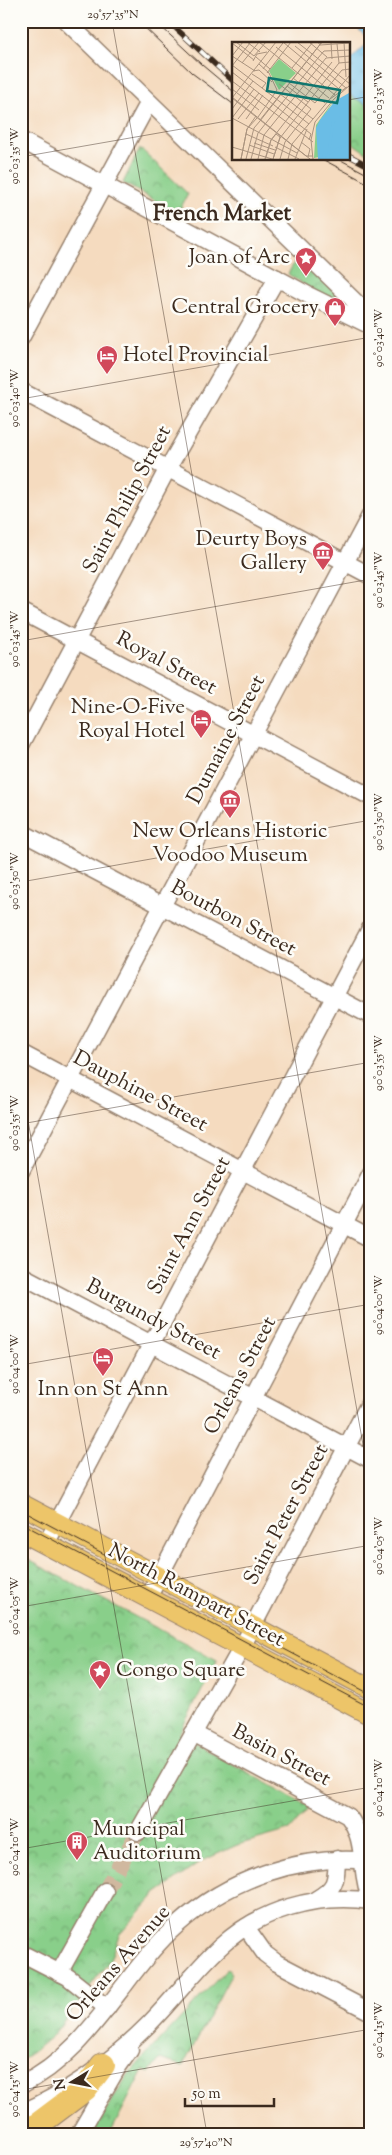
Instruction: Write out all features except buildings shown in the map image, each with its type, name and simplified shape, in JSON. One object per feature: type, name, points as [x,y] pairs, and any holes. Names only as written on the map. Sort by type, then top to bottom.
[{"type":"highway","points":[[25,2134],[85,2089],[103,2065]]},
{"type":"main road","name":"North Rampart Street","points":[[21,1504],[371,1688]]},
{"type":"main road","name":"North Rampart Street","points":[[21,1531],[371,1715]]},
{"type":"street","points":[[66,21],[371,317]]},
{"type":"street","points":[[21,338],[149,102]]},
{"type":"street","points":[[21,140],[277,278],[371,326]]},
{"type":"street","name":"Saint Philip Street","points":[[21,745],[168,468],[277,278]]},
{"type":"street","points":[[21,391],[371,576]]},
{"type":"street","name":"Dumaine Street","points":[[21,1171],[371,514]]},
{"type":"street","name":"Royal Street","points":[[21,611],[371,797]]},
{"type":"street","name":"Bourbon Street","points":[[21,832],[371,1016]]},
{"type":"street","name":"Saint Ann Street","points":[[46,1544],[371,927]]},
{"type":"street","name":"Dauphine Street","points":[[21,1053],[371,1239]]},
{"type":"street","name":"Orleans Street","points":[[148,1598],[371,1173]]},
{"type":"street","name":"Burgundy Street","points":[[21,1275],[371,1460]]},
{"type":"street","name":"Saint Peter Street","points":[[138,1832],[242,1647],[371,1400]]},
{"type":"street","name":"Basin Street","points":[[193,1733],[348,1816],[356,1826],[366,1860],[365,1886],[371,1901]]},
{"type":"street","points":[[313,1902],[328,1893],[334,1886],[337,1860]]},
{"type":"street","name":"Orleans Avenue","points":[[21,2085],[50,2068],[68,2053],[107,2008],[160,1941],[191,1912],[237,1884],[277,1869],[302,1863],[366,1860]]},
{"type":"street","points":[[59,1973],[105,1891]]},
{"type":"street","points":[[80,2134],[118,2067],[148,2026],[221,1946],[246,1927],[278,1910],[313,1902],[346,1899],[371,1901]]},
{"type":"street","points":[[246,1927],[265,1954],[277,1963],[371,2012]]},
{"type":"street","points":[[21,1953],[68,1977],[107,2008]]},
{"type":"street","points":[[21,2113],[64,2091],[103,2065],[148,2026]]},
{"type":"green space","points":[[350,95],[371,107],[371,156],[350,141]]},
{"type":"green space","points":[[140,148],[188,194],[178,213],[123,183]]},
{"type":"green space","points":[[298,255],[359,315],[313,291],[288,274]]},
{"type":"green space","points":[[21,1556],[217,1660],[179,1734],[310,1807],[290,1830],[237,1845],[202,1861],[156,1894],[119,1935],[110,1960],[53,2035],[21,2060]]},
{"type":"green space","points":[[227,1969],[232,1973],[183,2066],[160,2059],[149,2073],[143,2070],[110,2134],[91,2134],[126,2078]]},
{"type":"water","points":[[350,21],[371,21],[371,107],[350,95],[350,60],[370,41]]},
{"type":"tunnel","points":[[105,1891],[138,1832]]},
{"type":"tram line","points":[[138,21],[192,73],[232,103]]},
{"type":"tram line","points":[[155,21],[232,90]]},
{"type":"tram line","points":[[324,160],[371,185]]},
{"type":"tram line","points":[[341,160],[371,176]]},
{"type":"tram line","points":[[21,1510],[371,1695]]},
{"type":"tram line","points":[[21,1523],[371,1708]]},
{"type":"railway","points":[[168,21],[232,80]]},
{"type":"railway","points":[[350,156],[371,167]]},
{"type":"place","name":"Joan of Arc","points":[[306,277]]},
{"type":"place","name":"Central Grocery","points":[[335,327]]},
{"type":"place","name":"Hotel Provincial","points":[[107,375]]},
{"type":"place","name":"Deurty Boys Gallery","points":[[323,571]]},
{"type":"place","name":"Nine-O-Five Royal Hotel","points":[[201,739]]},
{"type":"place","name":"New Orleans Historic Voodoo Museum","points":[[230,819]]},
{"type":"place","name":"Inn on St Ann","points":[[103,1377]]},
{"type":"place","name":"Congo Square","points":[[100,1690]]},
{"type":"place","name":"Municipal Auditorium","points":[[77,1861]]},
{"type":"district","name":"French Market","points":[[222,215]]}]
